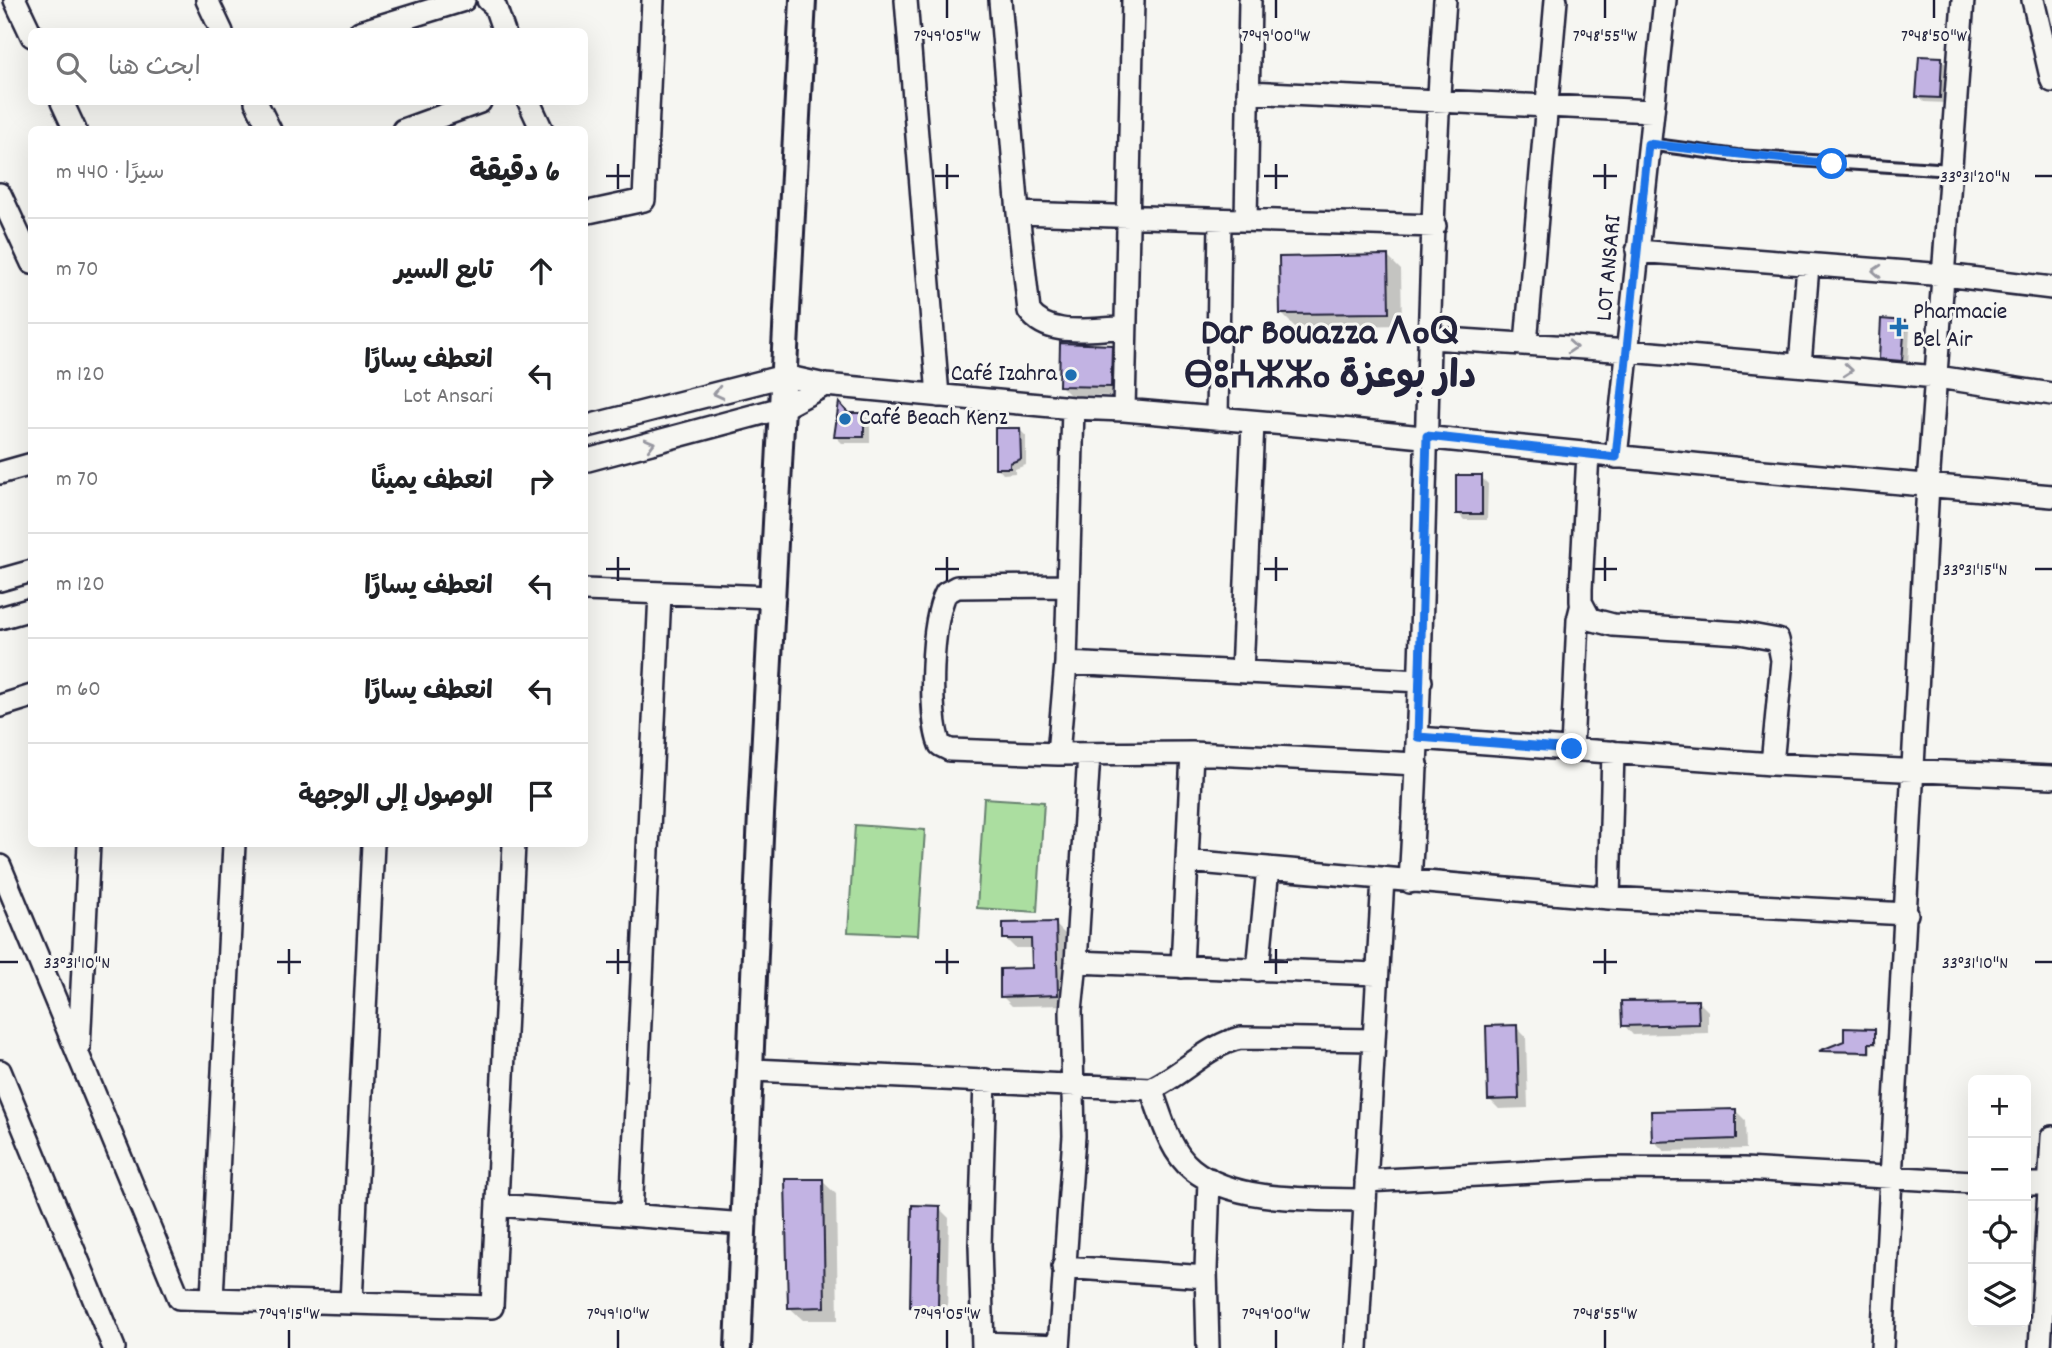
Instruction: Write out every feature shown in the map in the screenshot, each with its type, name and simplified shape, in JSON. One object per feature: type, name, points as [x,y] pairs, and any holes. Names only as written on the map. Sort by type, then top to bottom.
[{"type":"street","points":[[15,0],[28,28]]},
{"type":"street","points":[[207,0],[220,28]]},
{"type":"street","points":[[373,28],[464,0]]},
{"type":"street","points":[[488,0],[495,6],[502,28]]},
{"type":"street","points":[[588,212],[644,200],[653,0]]},
{"type":"street","points":[[738,1348],[803,0]]},
{"type":"street","points":[[906,0],[938,396]]},
{"type":"street","points":[[1000,0],[1029,311],[1036,320],[1059,329],[1124,328]]},
{"type":"street","points":[[1124,410],[1133,0]]},
{"type":"street","points":[[1247,220],[1250,0]]},
{"type":"street","points":[[1410,882],[1418,764],[1438,99],[1445,0]]},
{"type":"street","points":[[1526,343],[1556,0]]},
{"type":"street","name":"LOT ANSARI","points":[[1616,457],[1665,0]]},
{"type":"street","points":[[1882,1348],[1928,485],[1963,0]]},
{"type":"street","points":[[2033,0],[2052,81]]},
{"type":"street","points":[[1248,92],[1652,111]]},
{"type":"street","points":[[63,105],[73,126]]},
{"type":"street","points":[[258,105],[268,126]]},
{"type":"street","points":[[413,126],[472,105]]},
{"type":"street","points":[[530,105],[540,126]]},
{"type":"street","points":[[0,194],[28,254]]},
{"type":"street","points":[[1018,213],[1435,226]]},
{"type":"street","points":[[1217,419],[1220,220]]},
{"type":"street","points":[[1637,251],[1945,275],[2052,288]]},
{"type":"street","points":[[1800,365],[1808,266]]},
{"type":"street","points":[[1431,338],[1526,343],[1937,377],[2052,394]]},
{"type":"street","points":[[588,426],[784,376],[825,385],[938,396],[1427,436],[1616,457],[2052,496]]},
{"type":"street","points":[[588,460],[782,408],[825,385]]},
{"type":"street","points":[[1058,754],[1066,663],[1073,408]]},
{"type":"street","points":[[1242,672],[1253,423]]},
{"type":"street","points":[[1572,749],[1578,620],[1582,604],[1588,453]]},
{"type":"street","points":[[0,473],[28,465]]},
{"type":"street","points":[[0,580],[28,571]]},
{"type":"street","points":[[1067,586],[951,588],[941,602],[933,673],[932,720],[940,745],[950,750],[1058,754],[1192,753],[1418,764]]},
{"type":"street","points":[[588,590],[774,597]]},
{"type":"street","points":[[631,1215],[660,593]]},
{"type":"street","points":[[1582,604],[1590,619],[1598,623],[1740,633],[1778,640],[1782,660],[1772,764]]},
{"type":"street","points":[[0,618],[28,609]]},
{"type":"street","points":[[1066,663],[1421,681]]},
{"type":"street","points":[[0,706],[28,697]]},
{"type":"street","points":[[1418,737],[1772,764],[2052,777]]},
{"type":"street","points":[[1609,898],[1614,752]]},
{"type":"street","points":[[1182,967],[1192,753]]},
{"type":"street","points":[[985,1080],[980,1245],[983,1345],[1059,1347],[1075,1083],[1071,1012],[1088,754]]},
{"type":"street","points":[[79,1056],[89,847]]},
{"type":"street","points":[[212,1299],[234,847]]},
{"type":"street","points":[[351,1303],[373,847]]},
{"type":"street","points":[[0,866],[179,1298],[492,1307],[514,847]]},
{"type":"street","points":[[1187,860],[1609,898],[1907,914]]},
{"type":"street","points":[[1258,970],[1268,868]]},
{"type":"street","points":[[1357,1348],[1383,878]]},
{"type":"street","points":[[1076,962],[1376,974]]},
{"type":"street","points":[[752,1070],[1075,1083],[1151,1089],[1186,1071],[1225,1041],[1241,1038],[1373,1040]]},
{"type":"street","points":[[0,1072],[114,1348]]},
{"type":"street","points":[[1151,1089],[1171,1143],[1190,1169],[1209,1179],[1286,1198],[1606,1168],[1744,1169],[1968,1182]]},
{"type":"street","points":[[2040,1348],[2052,1138]]},
{"type":"street","points":[[1208,1348],[1206,1277],[1209,1179]]},
{"type":"street","points":[[2031,1184],[2049,1185]]},
{"type":"street","points":[[497,1205],[745,1223]]},
{"type":"street","points":[[1063,1267],[1206,1277]]},
{"type":"lane","points":[[1648,144],[1792,160],[1952,170]]},
{"type":"green space","points":[[984,798],[1044,802],[1037,912],[977,908]]},
{"type":"green space","points":[[855,825],[925,830],[918,935],[848,932]]},
{"type":"building","points":[[1919,56],[1942,57],[1940,98],[1916,97]]},
{"type":"building","points":[[1388,255],[1389,313],[1280,314],[1279,257]]},
{"type":"building","points":[[1881,319],[1905,321],[1902,361],[1879,359]]},
{"type":"building","points":[[1060,343],[1112,345],[1111,387],[1059,386]]},
{"type":"building","points":[[839,402],[848,413],[864,413],[864,437],[834,437]]},
{"type":"building","points":[[995,428],[1020,428],[1021,459],[1010,463],[1010,468],[995,468]]},
{"type":"building","points":[[1456,475],[1482,475],[1482,514],[1456,514]]},
{"type":"building","points":[[1056,922],[1058,995],[1000,997],[1000,969],[1032,968],[1031,939],[1003,939],[1003,923]]},
{"type":"building","points":[[1698,1000],[1699,1024],[1622,1026],[1621,1001]]},
{"type":"building","points":[[1517,1025],[1519,1099],[1488,1100],[1486,1026]]},
{"type":"building","points":[[1844,1028],[1875,1029],[1875,1043],[1869,1043],[1869,1052],[1819,1051],[1844,1041]]},
{"type":"building","points":[[1736,1109],[1736,1139],[1652,1142],[1651,1111]]},
{"type":"building","points":[[785,1179],[823,1179],[825,1307],[788,1308]]},
{"type":"building","points":[[912,1205],[940,1206],[938,1307],[910,1307]]},
{"type":"place","name":"Pharmacie Bel Air","points":[[1899,327]]},
{"type":"place","name":"Café Izahra","points":[[1071,375]]},
{"type":"place","name":"Café Beach Kenz","points":[[845,419]]},
{"type":"district","name":"Dar Bouazza ⴷⴰⵕ ⴱⵓⵄⵣⵣⴰ دار بوعزة","points":[[1330,357]]},
{"type":"route","points":[[1572,749],[1418,737],[1427,436],[1616,457],[1629,351],[1648,144],[1737,156],[1832,164]]}]
